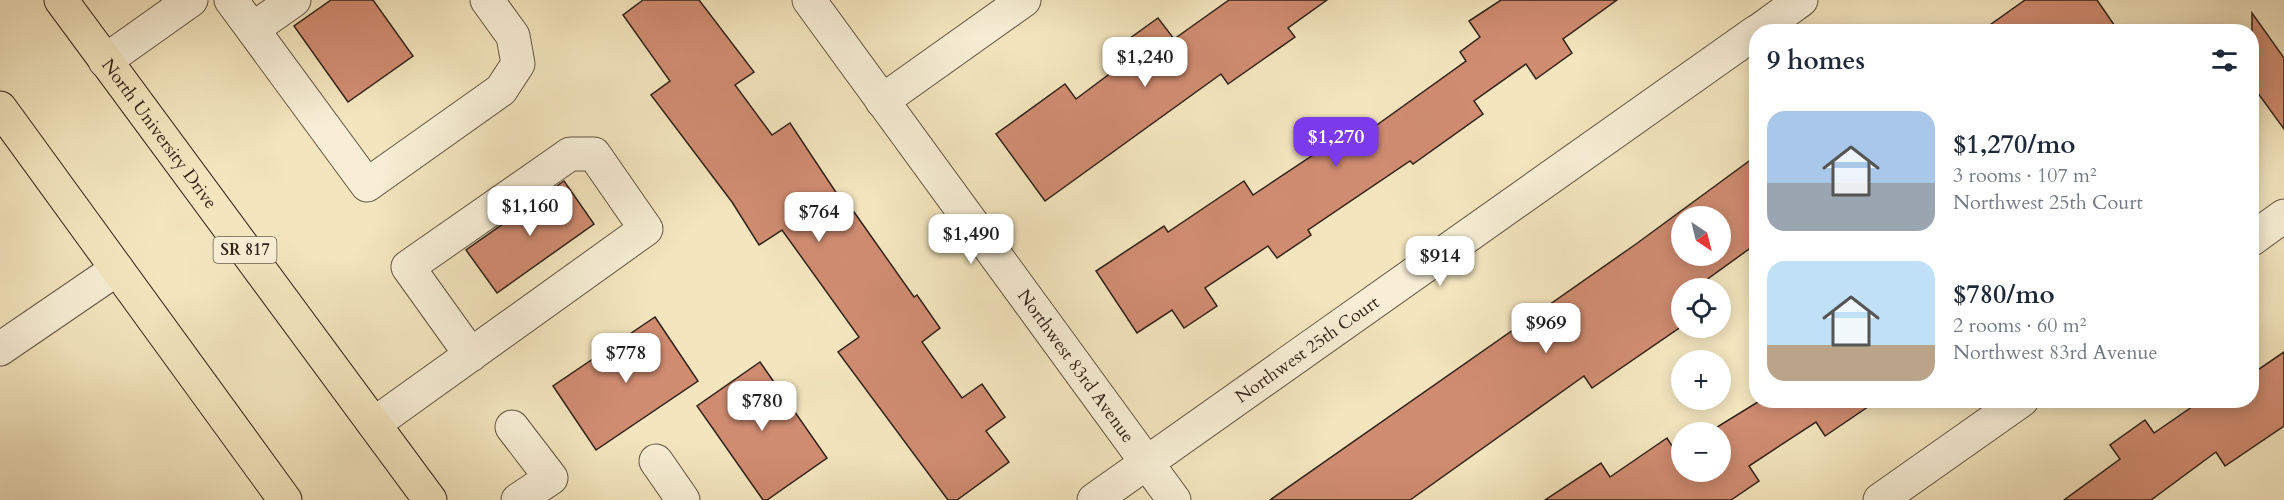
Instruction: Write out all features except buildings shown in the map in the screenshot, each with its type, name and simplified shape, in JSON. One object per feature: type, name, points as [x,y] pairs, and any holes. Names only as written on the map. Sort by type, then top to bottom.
[{"type":"main road","name":"North University Drive","points":[[61,0],[430,500]]},
{"type":"main road","points":[[0,108],[285,500]]},
{"type":"street","points":[[105,61],[191,0]]},
{"type":"street","points":[[231,0],[367,185],[501,90],[518,64],[513,36],[487,0]]},
{"type":"street","points":[[253,29],[294,0]]},
{"type":"street","name":"Northwest 83rd Avenue","points":[[809,0],[1174,500]]},
{"type":"street","points":[[882,100],[1024,0]]},
{"type":"street","name":"Northwest 25th Court","points":[[1768,24],[1801,0]]},
{"type":"street","name":"Northwest 25th Court","points":[[1094,500],[1749,38]]},
{"type":"street","points":[[374,424],[471,355],[645,229],[594,154],[570,154],[408,267],[471,355]]},
{"type":"street","points":[[2259,234],[2284,216]]},
{"type":"street","points":[[0,349],[117,269]]},
{"type":"street","points":[[1880,500],[2011,408]]},
{"type":"street","points":[[512,427],[551,478],[518,500]]},
{"type":"street","points":[[656,461],[683,500]]}]
